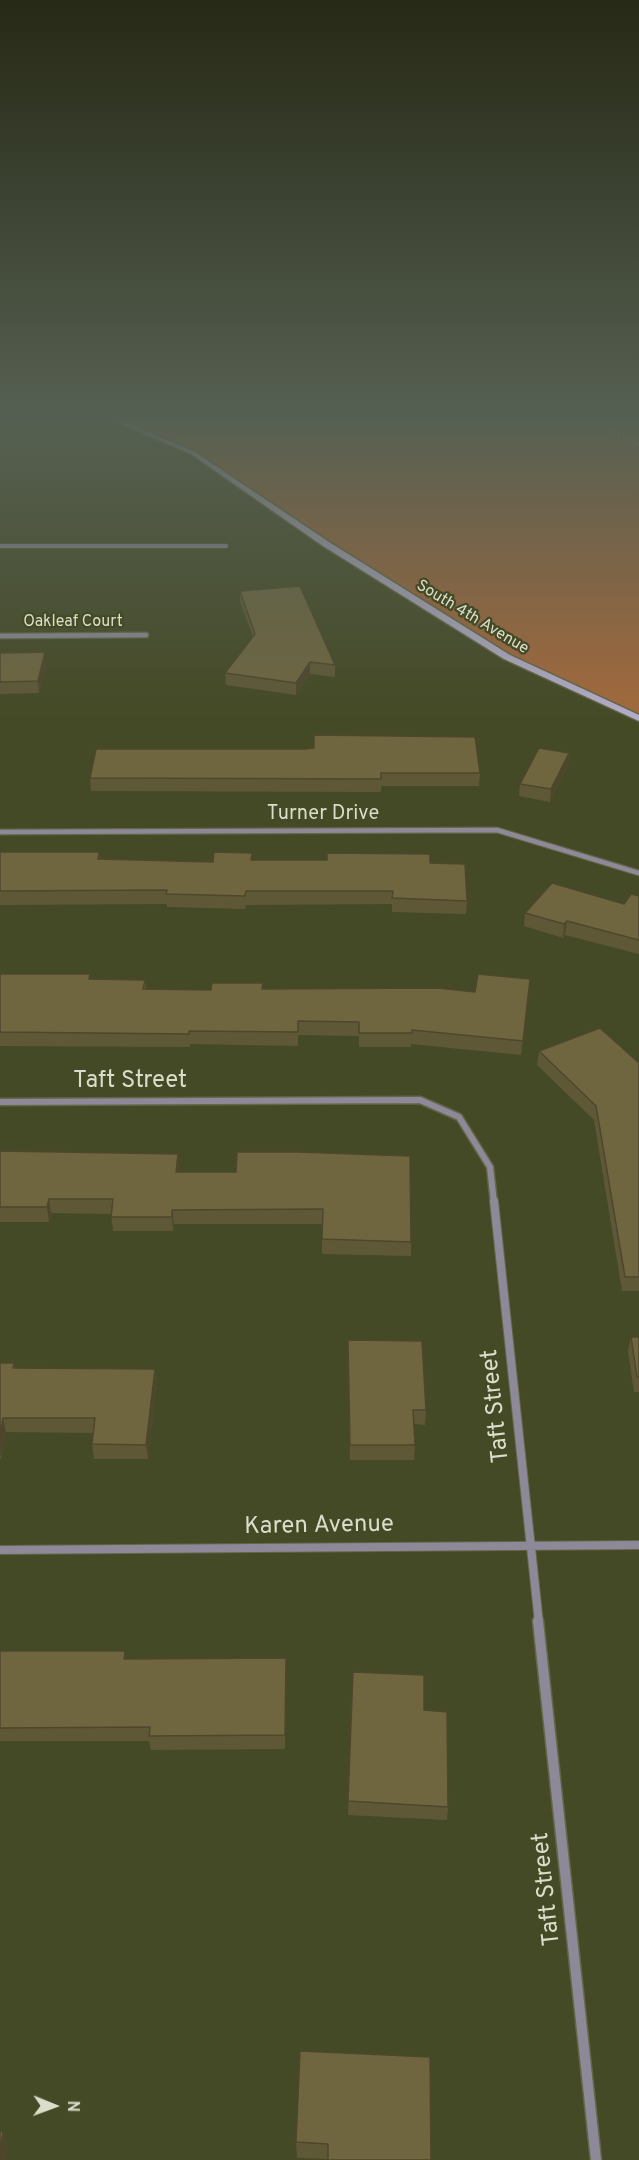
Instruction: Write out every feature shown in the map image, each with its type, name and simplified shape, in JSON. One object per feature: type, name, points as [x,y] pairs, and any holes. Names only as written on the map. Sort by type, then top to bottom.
[{"type":"street","name":"South 4th Avenue","points":[[291,520],[507,657],[639,718]]},
{"type":"street","points":[[0,546],[226,546]]},
{"type":"street","name":"Oakleaf Court","points":[[0,636],[146,635]]},
{"type":"street","name":"Turner Drive","points":[[0,832],[497,830],[639,873]]},
{"type":"street","name":"Taft Street","points":[[0,1102],[420,1100],[459,1117],[490,1167],[596,2160]]},
{"type":"street","name":"Karen Avenue","points":[[0,1550],[639,1545]]},
{"type":"shaded area","points":[[291,520],[639,520],[639,718],[507,657]]},
{"type":"building","points":[[300,586],[335,665],[310,662],[296,683],[225,673],[255,634],[240,591]]},
{"type":"building","points":[[45,652],[38,681],[0,682],[0,653]]},
{"type":"building","points":[[314,735],[475,737],[480,773],[381,773],[381,779],[90,778],[96,749],[304,749],[314,748]]},
{"type":"building","points":[[539,748],[569,753],[551,789],[520,784]]},
{"type":"building","points":[[0,852],[99,852],[98,859],[213,862],[214,852],[252,853],[251,860],[327,860],[327,853],[430,854],[430,863],[465,864],[467,901],[392,898],[393,891],[246,891],[245,896],[166,894],[167,890],[0,891]]},
{"type":"building","points":[[552,883],[624,904],[631,894],[639,896],[639,940],[567,921],[564,924],[525,913]]},
{"type":"building","points":[[0,974],[90,974],[89,979],[145,980],[143,989],[211,990],[212,983],[263,983],[262,989],[438,988],[475,992],[478,974],[530,979],[523,1041],[412,1030],[412,1033],[359,1033],[359,1022],[298,1021],[298,1032],[189,1031],[189,1034],[0,1032]]},
{"type":"building","points":[[600,1028],[639,1063],[639,1277],[625,1277],[596,1106],[539,1051]]},
{"type":"building","points":[[0,1151],[178,1154],[176,1172],[236,1172],[237,1152],[410,1156],[411,1242],[322,1239],[323,1209],[172,1210],[172,1217],[111,1217],[113,1199],[49,1199],[47,1207],[0,1207]]},
{"type":"building","points":[[631,1337],[639,1337],[639,1377],[637,1377]]},
{"type":"building","points":[[348,1340],[422,1341],[426,1410],[413,1410],[415,1445],[350,1445]]},
{"type":"building","points":[[0,1363],[14,1363],[13,1368],[155,1369],[146,1445],[92,1444],[95,1418],[3,1418],[0,1435]]},
{"type":"building","points":[[0,1651],[125,1651],[124,1659],[286,1658],[285,1735],[149,1736],[150,1727],[0,1728]]},
{"type":"building","points":[[353,1672],[424,1675],[424,1710],[447,1712],[448,1807],[348,1801]]},
{"type":"building","points":[[300,2051],[430,2057],[431,2160],[328,2160],[328,2144],[296,2142]]},
{"type":"building","points":[[0,2131],[3,2132],[0,2151]]}]
